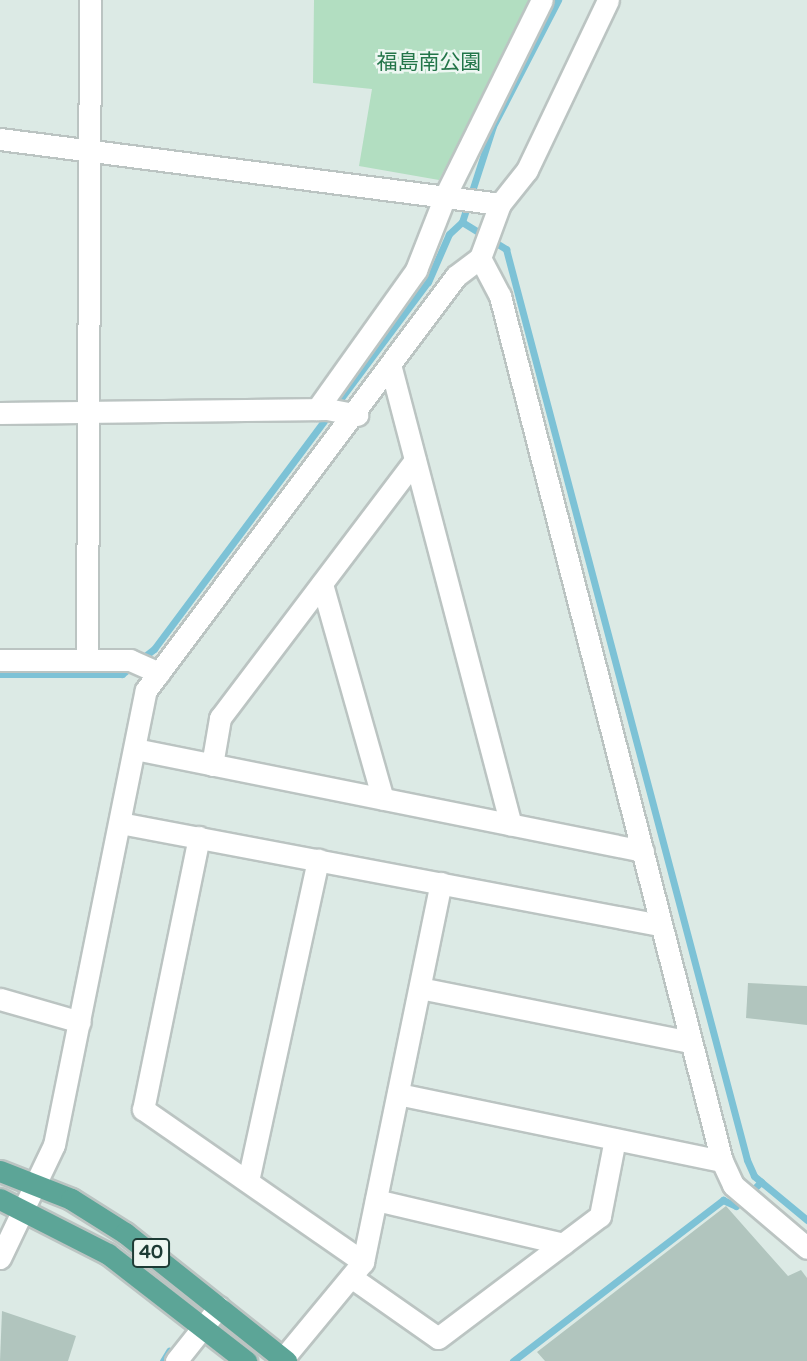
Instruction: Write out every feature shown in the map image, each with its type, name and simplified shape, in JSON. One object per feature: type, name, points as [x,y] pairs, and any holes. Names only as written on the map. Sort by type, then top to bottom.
[{"type":"main road","name":"40","points":[[0,1171],[35,1183],[125,1233],[283,1360]]},
{"type":"main road","name":"40","points":[[0,1199],[23,1207],[108,1254],[246,1361]]},
{"type":"street","points":[[87,660],[90,0]]},
{"type":"street","points":[[0,1258],[54,1144],[146,690],[155,672],[337,411],[460,196],[542,0]]},
{"type":"street","points":[[0,413],[337,411],[391,368],[456,276],[481,254],[497,211],[527,170],[608,0]]},
{"type":"street","points":[[0,139],[460,196],[497,211]]},
{"type":"street","points":[[481,254],[500,296],[722,1161],[746,1196],[807,1248]]},
{"type":"street","points":[[391,368],[511,824]]},
{"type":"street","points":[[212,765],[220,718],[415,460]]},
{"type":"street","points":[[322,584],[383,799]]},
{"type":"street","points":[[0,660],[130,660],[155,672]]},
{"type":"street","points":[[135,749],[643,851]]},
{"type":"street","points":[[120,822],[660,925]]},
{"type":"street","points":[[199,837],[143,1109],[247,1181],[438,1338],[600,1216],[615,1139]]},
{"type":"street","points":[[247,1181],[318,860]]},
{"type":"street","points":[[283,1360],[357,1269],[376,1200],[441,883]]},
{"type":"street","points":[[420,988],[691,1042]]},
{"type":"street","points":[[0,999],[79,1022]]},
{"type":"street","points":[[398,1094],[722,1161]]},
{"type":"street","points":[[376,1200],[564,1244]]},
{"type":"street","points":[[176,1361],[219,1307]]},
{"type":"green space","name":"福島南公園","points":[[314,0],[534,0],[439,180],[359,166],[372,89],[313,83]]},
{"type":"building","points":[[748,983],[807,986],[807,1025],[746,1018]]},
{"type":"building","points":[[726,1206],[788,1276],[801,1270],[807,1278],[807,1361],[545,1361],[537,1352]]},
{"type":"building","points":[[2,1311],[76,1336],[68,1361],[0,1361]]},
{"type":"waterway","points":[[0,674],[122,674],[154,649],[428,282],[449,234],[462,222],[493,126],[558,0]]},
{"type":"waterway","points":[[462,222],[506,249],[747,1160],[754,1176],[807,1220]]},
{"type":"waterway","points":[[513,1361],[723,1200],[736,1206],[761,1182]]},
{"type":"waterway","points":[[163,1361],[169,1351]]}]
